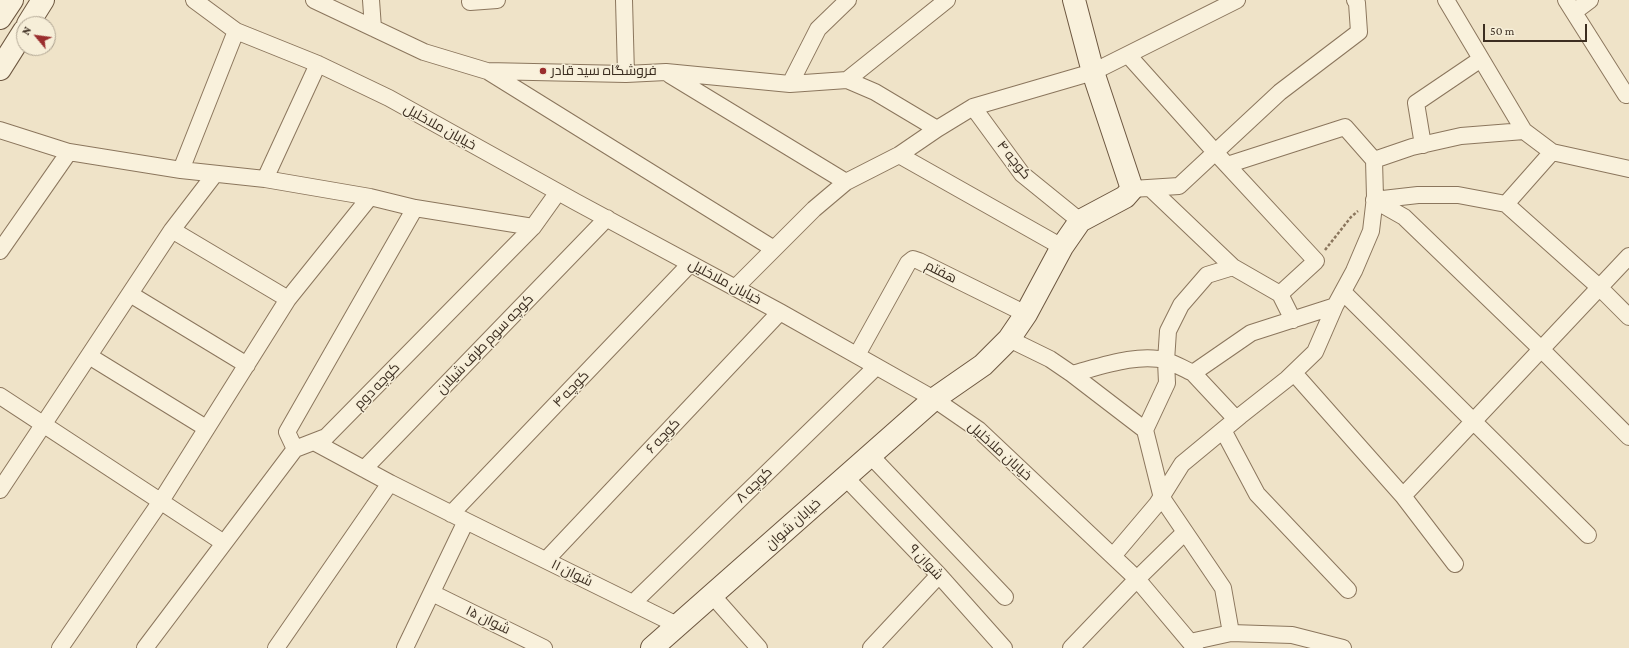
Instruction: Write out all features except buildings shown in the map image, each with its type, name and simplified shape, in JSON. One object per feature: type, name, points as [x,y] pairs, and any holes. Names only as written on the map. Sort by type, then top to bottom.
[{"type":"street","points":[[0,18],[12,0]]},
{"type":"street","points":[[33,16],[43,0]]},
{"type":"street","name":"خیابان ملاخلیل","points":[[194,0],[236,31],[318,64],[389,98],[934,398],[979,430],[1113,556],[1137,579],[1193,645]]},
{"type":"street","points":[[314,0],[424,52],[487,71],[774,249]]},
{"type":"street","points":[[371,0],[373,28]]},
{"type":"street","points":[[470,2],[497,0]]},
{"type":"street","points":[[624,0],[626,74]]},
{"type":"street","points":[[790,84],[818,29],[848,0]]},
{"type":"street","points":[[847,80],[947,0]]},
{"type":"street","points":[[1074,0],[1094,72],[1141,188],[1233,267],[1280,294],[1293,320]]},
{"type":"street","points":[[1080,221],[1141,188],[1179,186],[1280,92],[1359,32],[1357,3],[1355,0]]},
{"type":"street","points":[[1446,0],[1524,131],[1552,152],[1629,169]]},
{"type":"street","points":[[1590,0],[1570,6],[1626,95]]},
{"type":"street","points":[[735,288],[814,209],[846,182],[899,155],[973,107],[1094,72],[1234,1]]},
{"type":"street","points":[[181,170],[236,31]]},
{"type":"street","points":[[0,69],[16,44]]},
{"type":"street","points":[[1128,55],[1316,261],[1280,294]]},
{"type":"street","points":[[1423,144],[1416,103],[1481,59]]},
{"type":"street","points":[[265,179],[318,64]]},
{"type":"street","points":[[487,71],[626,74],[666,72],[790,84],[847,80],[875,92],[937,129]]},
{"type":"street","points":[[666,72],[846,182]]},
{"type":"street","name":"کوچه ۴","points":[[973,107],[1022,174],[1080,221]]},
{"type":"street","points":[[1113,556],[1162,498],[1182,464],[1294,373],[1315,352],[1335,306],[1354,271],[1371,231],[1374,200],[1374,160],[1345,127],[1227,164]]},
{"type":"street","points":[[0,130],[69,152],[181,170],[265,179],[370,197],[415,208],[533,227]]},
{"type":"street","points":[[1374,160],[1423,144],[1462,136],[1524,131]]},
{"type":"street","points":[[0,251],[69,152]]},
{"type":"street","points":[[1506,204],[1552,152]]},
{"type":"street","points":[[899,155],[1062,247]]},
{"type":"street","points":[[0,490],[172,230],[215,174]]},
{"type":"street","name":"کوچه دوم","points":[[295,449],[326,437],[533,227],[558,192]]},
{"type":"street","points":[[1374,200],[1418,195],[1458,195],[1506,204],[1599,287],[1629,317]]},
{"type":"street","points":[[60,648],[160,501],[288,299],[370,197]]},
{"type":"street","points":[[1374,200],[1404,218],[1541,348],[1629,437]]},
{"type":"street","points":[[145,648],[295,449],[287,432],[415,208]]},
{"type":"street","name":"کوچه سوم طرف شیلان","points":[[364,469],[607,218]]},
{"type":"street","name":"خیابان شوان","points":[[652,648],[934,398],[983,365],[1009,339],[1026,314],[1062,247],[1080,221]]},
{"type":"street","points":[[172,230],[288,299]]},
{"type":"street","points":[[1403,496],[1629,256]]},
{"type":"street","name":"هفتم","points":[[857,355],[908,263],[913,259],[1026,314]]},
{"type":"street","name":"کوچه ۴","points":[[452,514],[690,264]]},
{"type":"street","points":[[1145,430],[1167,383],[1166,360],[1168,331],[1181,305],[1207,275],[1233,267]]},
{"type":"street","points":[[1343,292],[1588,535]]},
{"type":"street","points":[[130,294],[247,365]]},
{"type":"street","points":[[1193,373],[1251,333],[1335,306]]},
{"type":"street","name":"کوچه ۶","points":[[546,560],[780,312]]},
{"type":"street","points":[[1009,339],[1050,359],[1145,430],[1162,498],[1223,588],[1231,633]]},
{"type":"street","points":[[89,356],[206,428]]},
{"type":"street","points":[[1072,374],[1108,364],[1143,358],[1166,360],[1193,373],[1236,419]]},
{"type":"street","name":"کوچه ۸","points":[[633,603],[876,367]]},
{"type":"street","points":[[1294,373],[1403,496],[1454,564]]},
{"type":"street","points":[[0,396],[224,543]]},
{"type":"street","points":[[1223,430],[1257,494],[1348,590]]},
{"type":"street","name":"شوان ۱۱","points":[[314,442],[390,483],[677,626]]},
{"type":"street","points":[[870,455],[1005,597]]},
{"type":"street","name":"شوان ۹","points":[[846,477],[1004,648]]},
{"type":"street","points":[[276,648],[390,483]]},
{"type":"street","points":[[405,648],[466,521]]},
{"type":"street","points":[[1071,648],[1137,579],[1185,532]]},
{"type":"street","points":[[871,648],[938,575]]},
{"type":"street","name":"شوان ۱۵","points":[[432,593],[544,648]]},
{"type":"street","points":[[712,596],[758,648]]},
{"type":"street","points":[[1193,645],[1231,633],[1292,635],[1343,648]]},
{"type":"path","points":[[1316,261],[1351,217],[1374,200]]},
{"type":"place","name":"فروشگاه سید قادر","points":[[543,71]]}]
